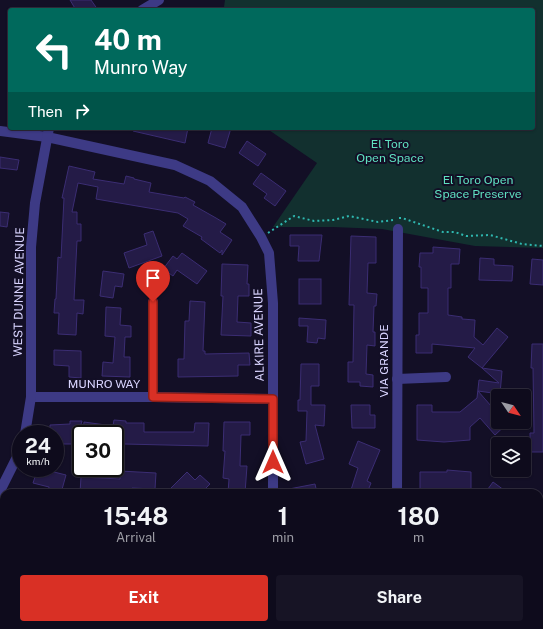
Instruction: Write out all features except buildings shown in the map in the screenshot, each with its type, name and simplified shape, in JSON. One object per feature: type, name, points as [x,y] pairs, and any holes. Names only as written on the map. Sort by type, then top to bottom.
[{"type":"street","points":[[145,8],[159,0]]},
{"type":"street","name":"ALKIRE AVENUE","points":[[0,131],[48,132],[175,165],[210,181],[242,207],[262,238],[268,253],[273,303],[273,489]]},
{"type":"street","name":"WEST DUNNE AVENUE","points":[[26,425],[31,398],[31,247],[35,202],[48,132]]},
{"type":"street","name":"VIA GRANDE","points":[[397,489],[398,229]]},
{"type":"street","points":[[153,302],[153,397]]},
{"type":"street","points":[[397,378],[446,378]]},
{"type":"street","name":"MUNRO WAY","points":[[31,398],[153,397],[273,399]]},
{"type":"street","points":[[1,489],[12,467]]},
{"type":"green space","name":"El Toro Open Space Preserve","points":[[225,0],[543,0],[543,248],[475,246],[382,229],[273,227],[317,163],[269,130],[535,130],[535,8],[224,7]]},
{"type":"route","points":[[153,302],[153,397],[273,399],[273,462]]},
{"type":"park label","name":"El Toro Open Space","points":[[390,151]]}]
